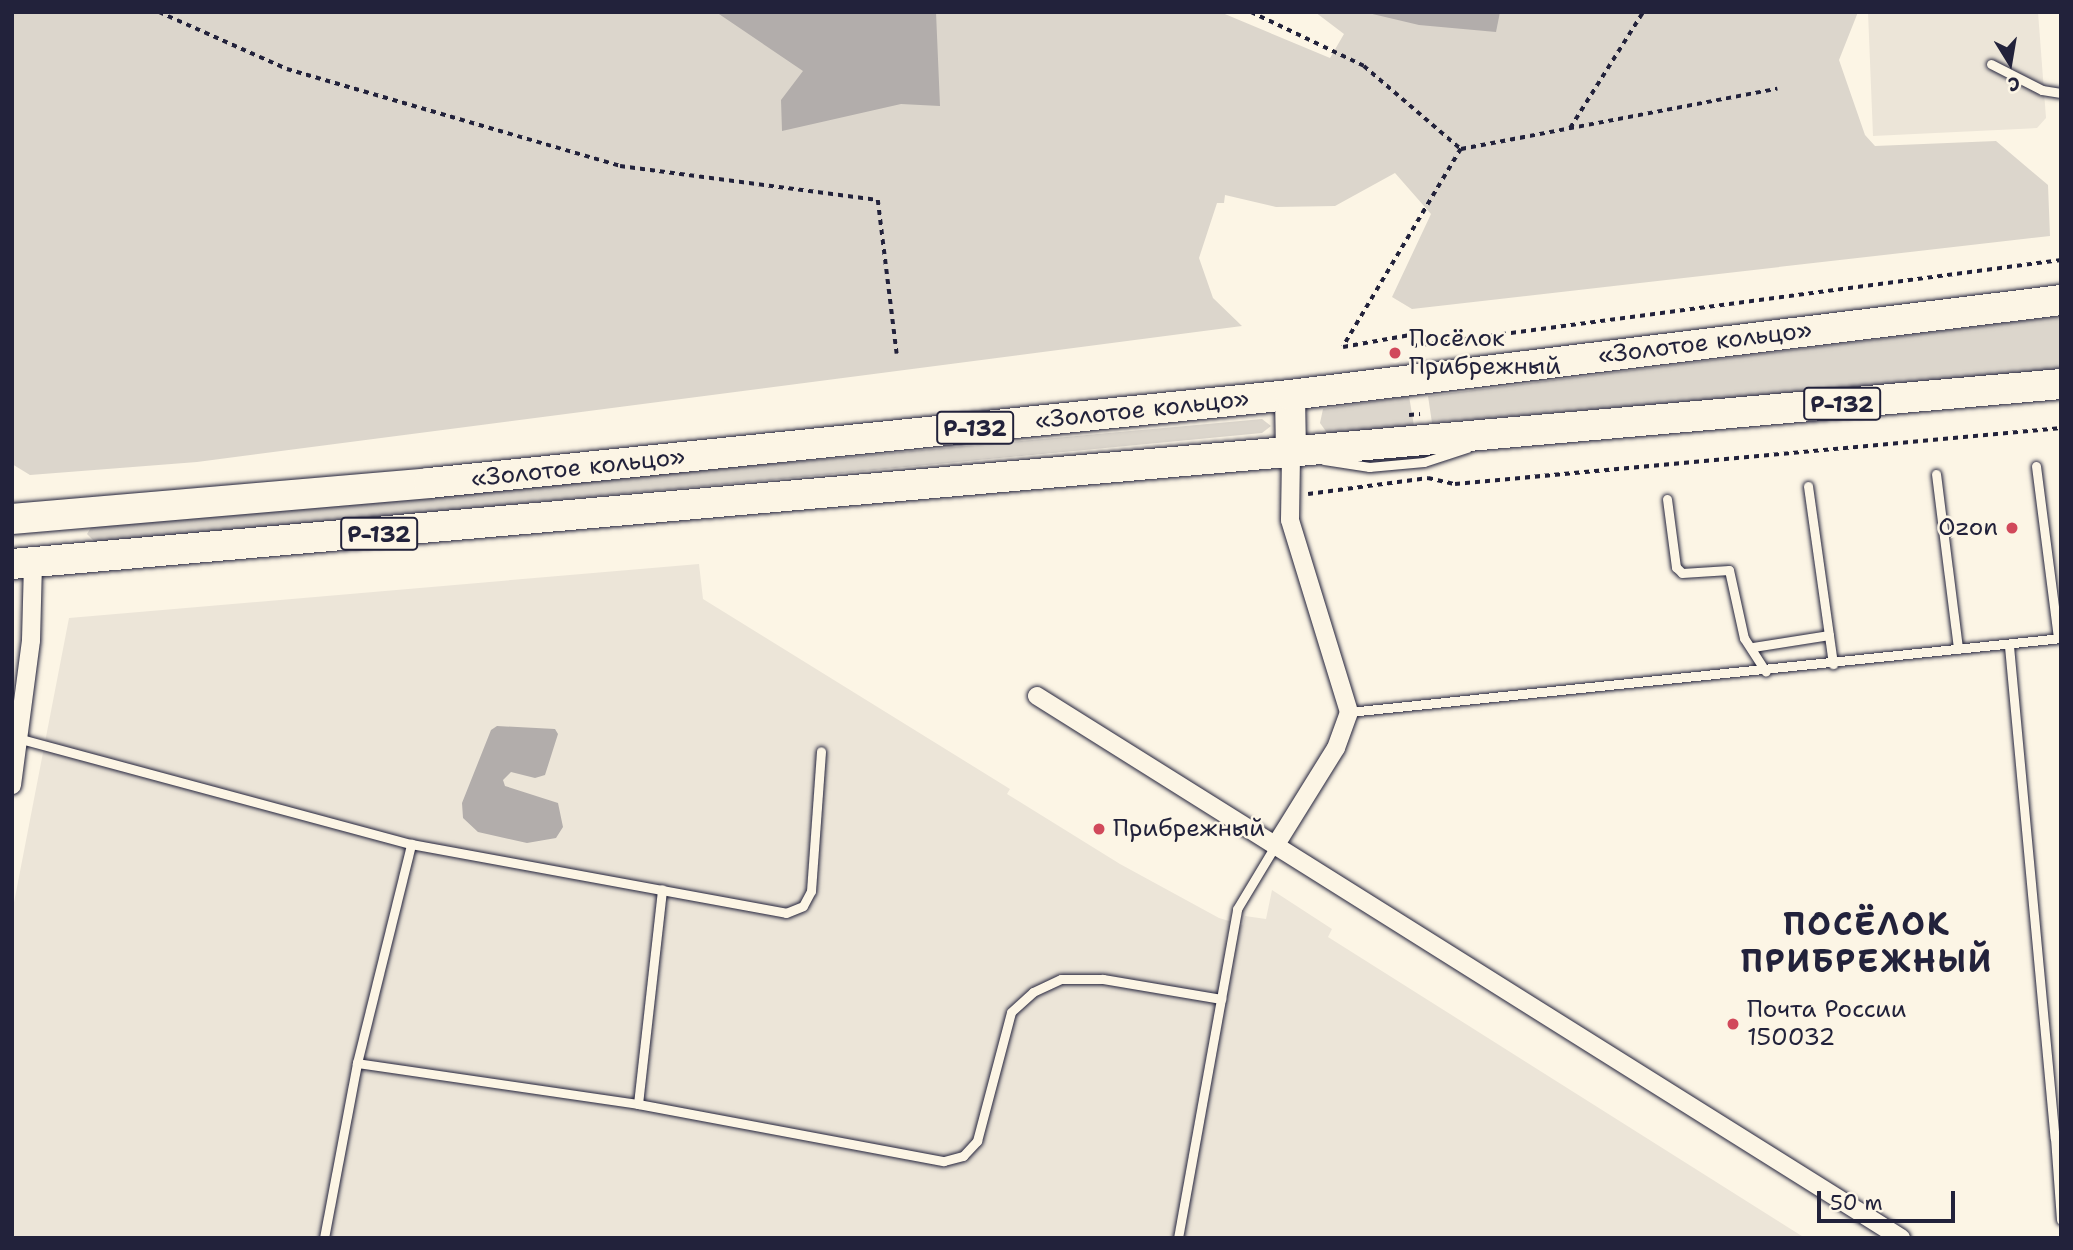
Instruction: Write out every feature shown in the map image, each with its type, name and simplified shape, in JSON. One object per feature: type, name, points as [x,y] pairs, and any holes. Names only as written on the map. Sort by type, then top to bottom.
[{"type":"highway","name":"«Золотое кольцо»","points":[[22,518],[429,483],[1290,395],[2061,300]]},
{"type":"highway","name":"«Золотое кольцо»","points":[[23,564],[1502,436],[2061,384]]},
{"type":"highway","points":[[1290,395],[1291,453]]},
{"type":"highway","points":[[22,518],[23,564]]},
{"type":"street","points":[[1275,846],[1336,748],[1349,712],[1295,535],[1288,495],[1291,453]]},
{"type":"street","points":[[12,785],[21,740],[23,564]]},
{"type":"street","points":[[1037,696],[1901,1238]]},
{"type":"lane","points":[[1991,64],[2042,90],[2061,93]]},
{"type":"lane","points":[[1349,712],[1766,672],[1958,649],[2009,646],[2059,638],[2036,467]]},
{"type":"lane","points":[[1936,474],[1958,649]]},
{"type":"lane","points":[[1808,485],[1833,664]]},
{"type":"lane","points":[[1667,499],[1676,567],[1682,573],[1729,570],[1744,638],[1753,647],[1766,672]]},
{"type":"lane","points":[[1753,647],[1829,635]]},
{"type":"lane","points":[[2009,646],[2058,1138],[2061,1220]]},
{"type":"lane","points":[[21,740],[411,844],[786,913],[803,906],[811,891],[821,751]]},
{"type":"lane","points":[[324,1238],[357,1063],[411,844]]},
{"type":"lane","points":[[1178,1238],[1237,909],[1275,846]]},
{"type":"lane","points":[[638,1104],[662,889]]},
{"type":"lane","points":[[357,1063],[638,1104],[944,1161],[964,1156],[977,1141],[1011,1012],[1033,992],[1061,979],[1103,979],[1221,999]]},
{"type":"path","points":[[159,12],[287,69],[620,166],[878,200],[897,354]]},
{"type":"path","points":[[1251,12],[1364,66],[1461,149]]},
{"type":"path","points":[[1570,128],[1643,12]]},
{"type":"path","points":[[1410,335],[1343,347],[1461,149],[1777,89]]},
{"type":"path","points":[[1412,346],[2061,260]]},
{"type":"path","points":[[1288,495],[1428,478],[1455,484],[2061,428]]},
{"type":"shaded area","points":[[14,12],[1220,12],[1330,58],[1344,34],[1315,12],[1858,12],[1839,60],[1865,135],[1875,146],[1996,141],[2048,185],[2050,236],[1412,309],[1392,297],[1431,214],[1395,173],[1335,206],[1276,207],[1225,195],[1224,203],[1217,203],[1199,258],[1213,298],[1242,326],[197,462],[30,475],[12,464]]},
{"type":"shaded area","points":[[716,12],[936,12],[940,106],[901,104],[782,131],[781,100],[803,71]]},
{"type":"shaded area","points":[[1364,12],[1500,12],[1496,32],[1419,25]]},
{"type":"shaded area","points":[[1868,12],[2038,12],[2046,118],[2037,128],[1873,136]]},
{"type":"shaded area","points":[[2061,316],[2061,368],[2038,372],[1432,423],[1428,396]]},
{"type":"shaded area","points":[[1409,396],[1414,426],[1330,437],[1320,423],[1323,409]]},
{"type":"shaded area","points":[[1262,419],[1271,426],[1262,433],[97,544],[87,534],[92,526]]},
{"type":"shaded area","points":[[699,564],[703,599],[1010,789],[1007,794],[1120,864],[1219,918],[1243,925],[1245,916],[1266,919],[1272,890],[1332,929],[1328,937],[1805,1238],[12,1238],[12,913],[69,618]]},
{"type":"shaded area","points":[[497,726],[555,729],[558,734],[545,775],[535,778],[511,772],[503,780],[505,786],[558,803],[563,827],[556,838],[527,843],[478,832],[463,818],[462,803],[491,730]]},
{"type":"place","name":"Посёлок Прибрежный","points":[[1395,353]]},
{"type":"place","name":"Ozon","points":[[2012,528]]},
{"type":"place","name":"Прибрежный","points":[[1099,829]]},
{"type":"place","name":"Почта России 150032","points":[[1733,1024]]},
{"type":"district","name":"ПОСЁЛОК ПРИБРЕЖНЫЙ","points":[[1867,944]]}]
